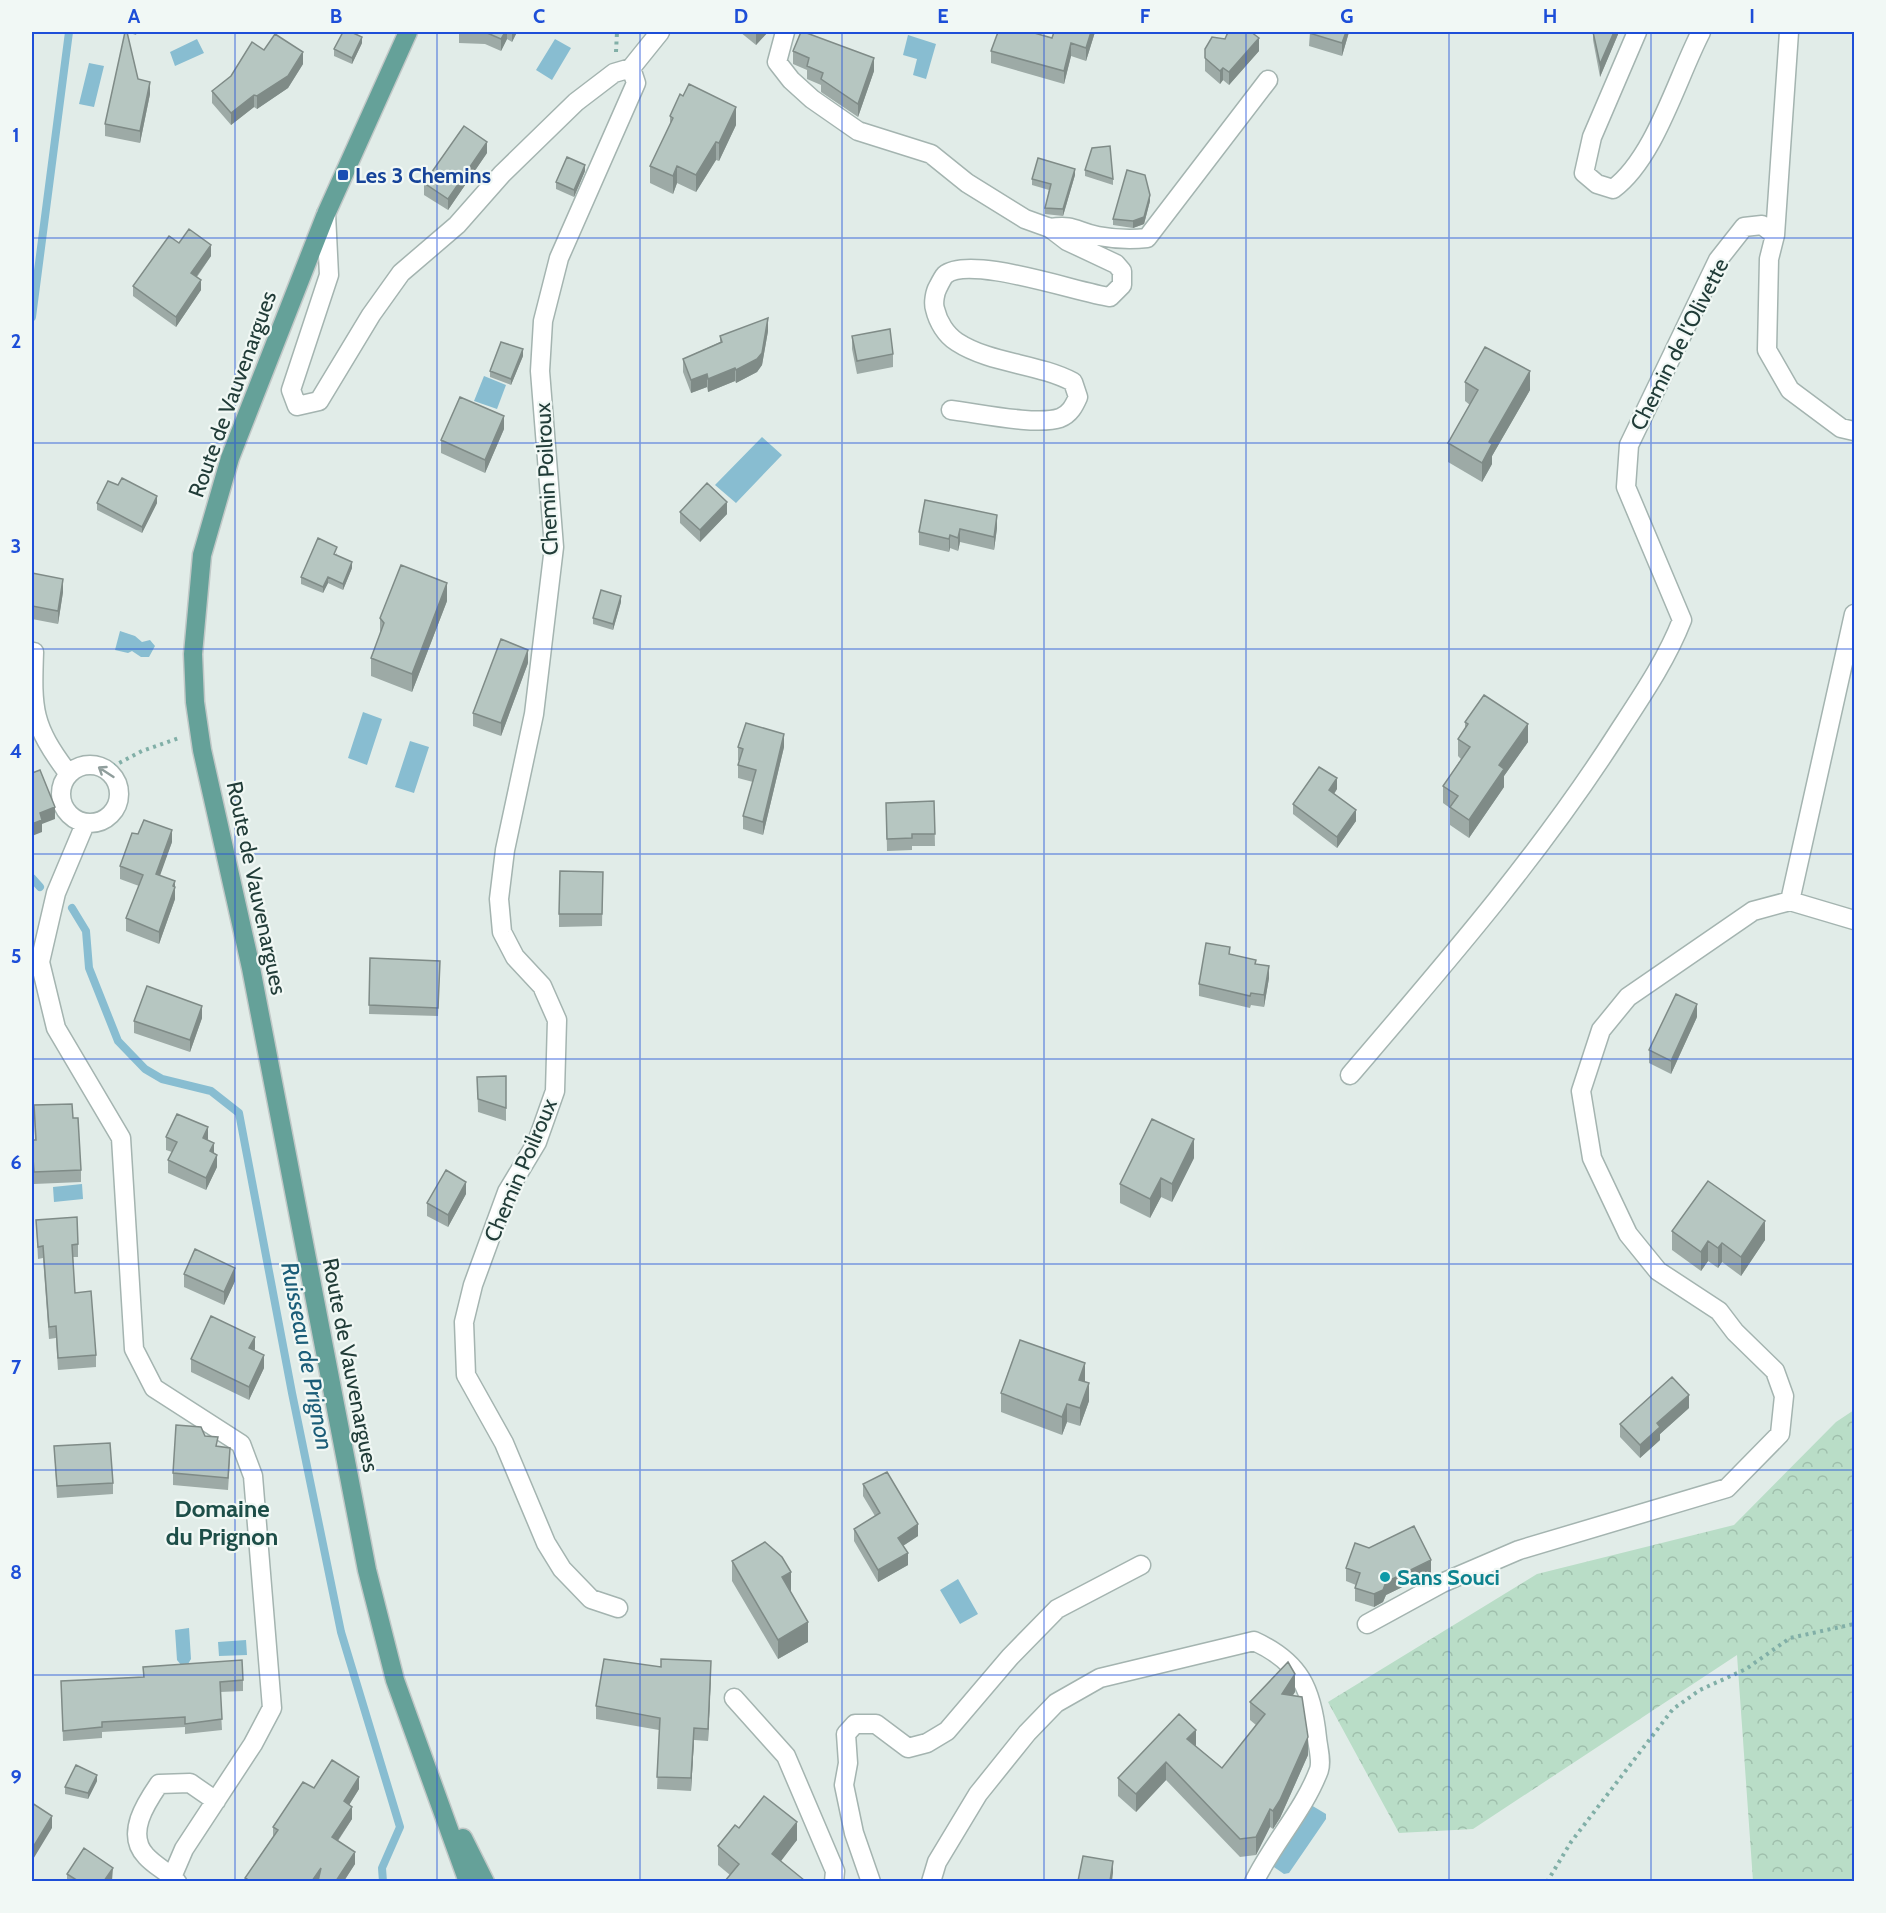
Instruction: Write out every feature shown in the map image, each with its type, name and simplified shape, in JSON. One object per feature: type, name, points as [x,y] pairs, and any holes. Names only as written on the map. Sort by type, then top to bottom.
[{"type":"main road","name":"Route de Vauvenargues","points":[[408,32],[326,214],[230,458],[202,555],[193,654],[200,734],[251,968],[371,1591],[395,1680],[468,1881]]},
{"type":"main road","name":"Route de Vauvenargues","points":[[430,1775],[485,1881]]},
{"type":"street","points":[[326,214],[329,274],[291,390],[297,406],[319,401],[371,315],[401,273],[458,225],[502,174],[576,102],[614,74],[631,68],[660,32]]},
{"type":"street","points":[[786,32],[777,62],[812,99],[858,131],[932,154],[967,183],[1016,213],[1050,228],[1067,241],[1116,264],[1124,277],[1117,292],[1110,297],[1097,296],[1053,282],[973,268],[957,270],[945,275],[936,290],[934,307],[946,333],[958,343],[986,354],[1053,372],[1073,382],[1078,397],[1073,409],[1060,418],[1038,420],[951,411]]},
{"type":"street","points":[[1637,32],[1592,137],[1584,174],[1597,184],[1613,189],[1626,180],[1662,120],[1701,32]]},
{"type":"street","points":[[1789,32],[1775,235],[1769,260],[1767,350],[1790,390],[1841,428],[1854,431]]},
{"type":"street","name":"Chemin Poilroux","points":[[618,1608],[591,1599],[562,1569],[546,1544],[504,1443],[466,1375],[464,1322],[473,1285],[507,1192],[537,1142],[555,1091],[557,1020],[542,986],[515,957],[502,932],[499,898],[505,850],[534,714],[554,547],[540,372],[543,321],[559,258],[636,83],[631,68]]},
{"type":"street","points":[[1050,228],[1068,225],[1094,235],[1124,240],[1147,238],[1268,80]]},
{"type":"street","name":"Chemin de l'Olivette","points":[[1350,1075],[1459,947],[1574,801],[1671,650],[1683,620],[1626,487],[1629,445],[1718,260],[1744,227],[1762,225],[1775,235]]},
{"type":"street","points":[[1790,902],[1854,614]]},
{"type":"street","points":[[34,652],[35,719],[50,749],[68,772]]},
{"type":"street","points":[[87,763],[106,770],[115,777],[120,791],[117,804],[103,821],[85,824],[73,818],[60,798],[62,785],[68,772],[87,763]]},
{"type":"street","points":[[85,824],[56,893],[40,962],[56,1028],[121,1138],[134,1349],[154,1388],[242,1444],[253,1476],[272,1708],[253,1744],[216,1801],[184,1849],[175,1879],[144,1855],[138,1837],[141,1810],[159,1784],[190,1783],[216,1801]]},
{"type":"street","points":[[1367,1624],[1443,1583],[1519,1550],[1727,1488],[1780,1434],[1784,1396],[1775,1371],[1736,1332],[1719,1311],[1658,1271],[1628,1234],[1592,1158],[1581,1091],[1601,1030],[1628,997],[1753,911],[1790,902],[1854,920]]},
{"type":"street","points":[[871,1881],[854,1833],[844,1785],[848,1763],[846,1734],[855,1724],[876,1724],[908,1748],[927,1743],[947,1731],[1010,1657],[1057,1609],[1141,1565]]},
{"type":"street","points":[[931,1881],[937,1862],[978,1794],[1027,1732],[1056,1704],[1100,1678],[1254,1641],[1276,1652],[1303,1678],[1314,1714],[1320,1767],[1307,1795],[1254,1881]]},
{"type":"street","points":[[734,1698],[786,1756],[835,1871],[834,1881]]},
{"type":"path","points":[[106,770],[168,740],[200,734]]},
{"type":"path","points":[[1547,1881],[1571,1842],[1673,1709],[1700,1690],[1746,1669],[1790,1638],[1854,1624]]},
{"type":"green space","points":[[1854,1410],[1854,1881],[1753,1881],[1737,1655],[1473,1829],[1399,1833],[1328,1702],[1537,1574],[1734,1525],[1836,1422]]},
{"type":"water","points":[[908,35],[936,44],[926,79],[913,75],[917,59],[903,55]]},
{"type":"water","points":[[197,39],[204,53],[175,66],[170,52]]},
{"type":"water","points":[[555,39],[571,48],[552,80],[536,70]]},
{"type":"water","points":[[89,63],[104,66],[94,107],[79,104]]},
{"type":"water","points":[[484,376],[506,385],[497,409],[474,401]]},
{"type":"water","points":[[762,437],[782,455],[736,503],[715,485]]},
{"type":"water","points":[[120,631],[135,636],[142,642],[150,640],[155,646],[149,657],[141,657],[132,651],[128,653],[115,650]]},
{"type":"water","points":[[363,712],[382,719],[367,765],[348,758]]},
{"type":"water","points":[[410,741],[429,747],[414,793],[395,787]]},
{"type":"water","points":[[82,1184],[83,1199],[54,1202],[53,1187]]},
{"type":"water","points":[[958,1579],[978,1614],[960,1624],[940,1590]]},
{"type":"water","points":[[189,1628],[191,1659],[188,1664],[181,1665],[177,1660],[175,1630]]},
{"type":"water","points":[[246,1640],[247,1655],[219,1656],[218,1642]]},
{"type":"water","points":[[1311,1805],[1326,1814],[1326,1819],[1289,1873],[1284,1874],[1271,1865]]},
{"type":"building","points":[[125,32],[127,32],[138,79],[150,82],[140,131],[105,124]]},
{"type":"building","points":[[343,32],[351,32],[362,37],[352,58],[334,49]]},
{"type":"building","points":[[485,32],[505,32],[501,39]]},
{"type":"building","points":[[801,32],[874,58],[858,104],[821,79],[823,73],[807,66],[809,58],[793,51]]},
{"type":"building","points":[[998,32],[1031,32],[1052,38],[1054,32],[1091,32],[1086,48],[1071,43],[1064,71],[991,51]]},
{"type":"building","points":[[1228,32],[1251,32],[1259,38],[1229,72],[1223,68],[1220,71],[1205,58],[1205,49],[1212,37],[1225,39]]},
{"type":"building","points":[[1310,32],[1346,32],[1342,43]]},
{"type":"building","points":[[1593,32],[1614,32],[1600,64]]},
{"type":"building","points":[[275,34],[303,52],[288,76],[257,96],[254,95],[231,113],[212,91],[231,76],[252,42],[264,50]]},
{"type":"building","points":[[689,84],[736,107],[719,143],[716,142],[696,175],[677,166],[673,176],[650,166],[673,118],[670,116],[680,94],[683,96]]},
{"type":"building","points":[[464,126],[487,142],[448,199],[424,183]]},
{"type":"building","points":[[1110,146],[1113,179],[1085,170],[1092,148]]},
{"type":"building","points":[[567,157],[585,165],[574,190],[556,182]]},
{"type":"building","points":[[1038,158],[1075,169],[1063,209],[1045,208],[1051,184],[1032,179]]},
{"type":"building","points":[[1127,170],[1145,175],[1150,195],[1144,217],[1133,221],[1113,219]]},
{"type":"building","points":[[189,229],[211,245],[191,273],[201,280],[176,317],[133,286],[169,236],[179,243]]},
{"type":"building","points":[[768,318],[762,353],[757,359],[736,370],[735,368],[708,379],[707,374],[691,380],[683,359],[722,342],[720,336]]},
{"type":"building","points":[[890,329],[893,354],[857,361],[852,336]]},
{"type":"building","points":[[501,342],[523,349],[511,379],[490,371]]},
{"type":"building","points":[[1485,347],[1530,371],[1489,442],[1492,444],[1482,463],[1448,443],[1478,390],[1465,382]]},
{"type":"building","points":[[460,397],[504,416],[485,460],[441,440]]},
{"type":"building","points":[[122,478],[157,496],[142,527],[97,503],[108,481],[118,485]]},
{"type":"building","points":[[707,483],[727,502],[700,530],[680,512]]},
{"type":"building","points":[[925,500],[997,515],[994,537],[960,529],[958,538],[950,535],[949,539],[919,532]]},
{"type":"building","points":[[318,538],[337,547],[334,554],[352,562],[343,584],[328,577],[323,587],[301,577]]},
{"type":"building","points":[[401,565],[447,583],[412,674],[371,658],[384,623],[380,618]]},
{"type":"building","points":[[32,573],[63,579],[58,611],[32,606]]},
{"type":"building","points":[[601,590],[621,596],[613,624],[593,618]]},
{"type":"building","points":[[501,639],[528,650],[501,723],[473,713]]},
{"type":"building","points":[[1484,695],[1528,724],[1499,765],[1504,769],[1469,820],[1450,807],[1458,796],[1443,786],[1470,747],[1458,739],[1468,724],[1465,722]]},
{"type":"building","points":[[746,723],[784,734],[763,822],[743,816],[756,770],[738,765],[743,749],[738,747]]},
{"type":"building","points":[[1319,767],[1337,778],[1329,790],[1356,810],[1337,837],[1293,804]]},
{"type":"building","points":[[40,770],[55,807],[40,813],[42,820],[32,824],[32,773]]},
{"type":"building","points":[[934,801],[935,834],[912,834],[912,838],[887,839],[886,803]]},
{"type":"building","points":[[144,820],[172,830],[156,874],[175,881],[159,932],[126,918],[143,875],[120,866],[132,833],[138,834]]},
{"type":"building","points":[[560,871],[603,872],[602,914],[559,914]]},
{"type":"building","points":[[1206,943],[1230,947],[1229,954],[1256,960],[1255,964],[1269,966],[1264,995],[1251,993],[1250,996],[1199,984]]},
{"type":"building","points":[[370,958],[440,961],[438,1008],[369,1005]]},
{"type":"building","points":[[147,986],[202,1006],[190,1040],[134,1021]]},
{"type":"building","points":[[1676,994],[1697,1004],[1671,1061],[1649,1050]]},
{"type":"building","points":[[506,1076],[506,1108],[478,1099],[477,1077]]},
{"type":"building","points":[[72,1104],[73,1118],[78,1118],[81,1170],[34,1172],[32,1140],[36,1140],[34,1105]]},
{"type":"building","points":[[177,1114],[208,1127],[203,1138],[214,1143],[210,1151],[217,1155],[206,1178],[168,1160],[177,1142],[166,1137]]},
{"type":"building","points":[[1152,1119],[1194,1139],[1172,1184],[1161,1178],[1150,1199],[1120,1184]]},
{"type":"building","points":[[446,1170],[466,1182],[448,1215],[427,1203]]},
{"type":"building","points":[[1708,1181],[1765,1221],[1741,1257],[1722,1243],[1718,1248],[1708,1241],[1701,1252],[1672,1231]]},
{"type":"building","points":[[77,1217],[78,1244],[72,1245],[75,1293],[91,1291],[96,1355],[58,1358],[56,1326],[49,1327],[43,1246],[38,1247],[36,1220]]},
{"type":"building","points":[[195,1249],[235,1268],[224,1292],[184,1274]]},
{"type":"building","points":[[211,1316],[255,1337],[249,1348],[264,1355],[249,1387],[191,1359]]},
{"type":"building","points":[[1020,1340],[1085,1363],[1079,1380],[1089,1383],[1080,1408],[1067,1404],[1062,1417],[1001,1393]]},
{"type":"building","points":[[1672,1377],[1689,1395],[1657,1423],[1660,1427],[1640,1445],[1620,1424]]},
{"type":"building","points":[[176,1425],[201,1427],[205,1436],[218,1437],[216,1446],[230,1448],[228,1478],[173,1473]]},
{"type":"building","points":[[110,1443],[113,1483],[57,1486],[54,1446]]},
{"type":"building","points":[[887,1472],[918,1524],[898,1538],[908,1553],[878,1570],[854,1529],[880,1513],[863,1484]]},
{"type":"building","name":"Sans Souci","points":[[1414,1526],[1431,1560],[1386,1582],[1383,1590],[1374,1594],[1355,1588],[1360,1573],[1346,1568],[1355,1543],[1369,1548]]},
{"type":"building","points":[[765,1542],[782,1557],[791,1572],[782,1577],[808,1622],[778,1640],[732,1561]]},
{"type":"building","points":[[604,1659],[661,1667],[661,1659],[711,1661],[708,1729],[694,1728],[691,1778],[657,1777],[660,1718],[596,1706]]},
{"type":"building","points":[[242,1660],[243,1680],[220,1682],[222,1719],[185,1724],[185,1717],[102,1722],[102,1727],[63,1731],[61,1681],[144,1677],[143,1667]]},
{"type":"building","points":[[1288,1662],[1295,1674],[1282,1694],[1302,1697],[1308,1737],[1280,1800],[1273,1811],[1270,1809],[1256,1837],[1240,1839],[1166,1762],[1136,1794],[1118,1778],[1179,1714],[1196,1730],[1187,1739],[1222,1768],[1265,1714],[1250,1702]]},
{"type":"building","points":[[332,1760],[359,1777],[344,1801],[352,1807],[332,1837],[355,1852],[336,1881],[318,1881],[321,1868],[312,1881],[250,1881],[245,1878],[278,1830],[273,1827],[303,1782],[314,1788]]},
{"type":"building","points":[[76,1765],[97,1775],[88,1793],[65,1787]]},
{"type":"building","points":[[764,1796],[797,1822],[772,1854],[804,1880],[725,1881],[739,1864],[718,1846],[735,1825],[739,1828]]},
{"type":"building","points":[[32,1803],[52,1816],[32,1849]]},
{"type":"building","points":[[84,1848],[113,1868],[104,1881],[78,1881],[67,1874]]},
{"type":"building","points":[[1083,1856],[1113,1861],[1110,1881],[1078,1881]]},
{"type":"waterway","name":"Ruisseau de Prignon","points":[[32,317],[69,32]]},
{"type":"waterway","name":"Ruisseau de Prignon","points":[[32,878],[40,887]]},
{"type":"waterway","name":"Ruisseau de Prignon","points":[[72,908],[86,931],[89,968],[118,1041],[145,1069],[162,1079],[211,1091],[239,1113],[292,1393],[341,1632],[400,1827],[382,1868],[383,1882]]},
{"type":"place","name":"Les 3 Chemins","points":[[343,175]]},
{"type":"place","name":"Sans Souci","points":[[1385,1577]]},
{"type":"district","name":"Domaine du Prignon","points":[[222,1523]]}]
